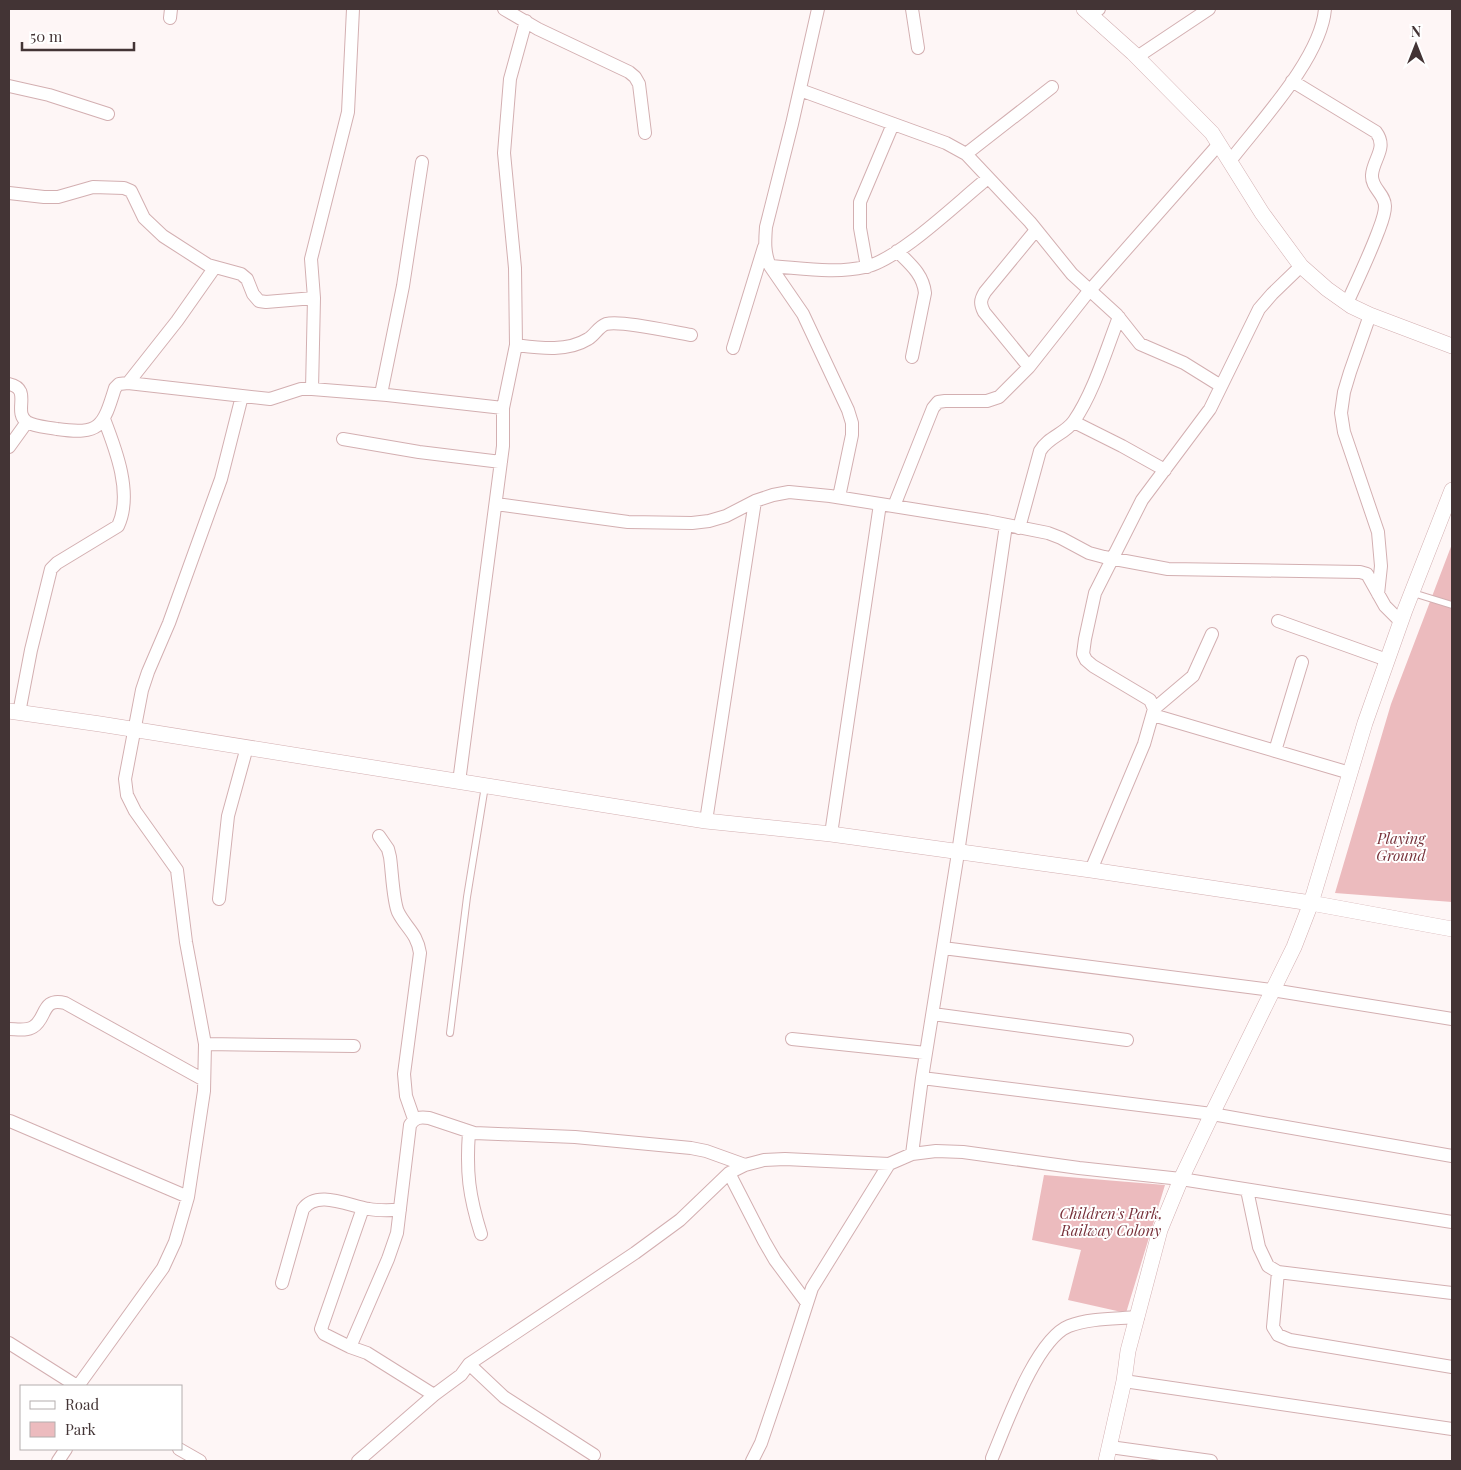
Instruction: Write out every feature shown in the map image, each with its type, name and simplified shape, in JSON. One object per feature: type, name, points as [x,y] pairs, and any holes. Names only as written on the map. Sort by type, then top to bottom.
[{"type":"street","points":[[312,389],[314,298],[311,259],[348,112],[353,9]]},
{"type":"street","points":[[504,9],[538,29],[629,72],[635,77],[639,84],[645,133]]},
{"type":"street","points":[[733,348],[764,244],[766,227],[818,9]]},
{"type":"street","points":[[912,9],[918,48]]},
{"type":"street","points":[[1137,57],[1209,9]]},
{"type":"street","points":[[1230,161],[1292,81],[1314,48],[1325,9]]},
{"type":"street","points":[[1092,11],[1212,133],[1262,213],[1301,266],[1347,303],[1370,315],[1452,346]]},
{"type":"street","points":[[459,782],[503,446],[504,408],[516,345],[515,268],[504,153],[510,79],[526,21]]},
{"type":"street","points":[[1292,81],[1376,132],[1380,138],[1381,146],[1372,176],[1374,185],[1384,198],[1385,207],[1370,255],[1347,303]]},
{"type":"street","points":[[9,86],[50,94],[108,114]]},
{"type":"street","points":[[966,154],[1052,87]]},
{"type":"street","points":[[800,90],[946,143],[966,154],[1036,230],[1072,274],[1119,317],[1140,344],[1184,363],[1222,386]]},
{"type":"street","points":[[867,267],[860,228],[860,202],[893,124]]},
{"type":"street","points":[[894,506],[932,408],[938,402],[987,401],[999,397],[1029,368],[1090,290],[1219,144]]},
{"type":"street","points":[[381,394],[402,286],[422,162]]},
{"type":"street","points":[[770,266],[847,270],[867,267],[909,243],[988,178]]},
{"type":"street","points":[[9,194],[58,197],[93,187],[124,188],[131,191],[144,218],[163,236],[208,265],[241,274],[247,279],[249,289],[259,301],[314,298]]},
{"type":"street","points":[[1029,368],[984,312],[980,304],[985,292],[1036,230]]},
{"type":"street","points":[[764,244],[770,266],[804,314],[848,410],[852,424],[852,435],[839,497]]},
{"type":"street","points":[[897,251],[916,270],[924,284],[925,293],[912,357]]},
{"type":"street","points":[[1090,870],[1144,744],[1153,712],[1150,700],[1093,666],[1086,660],[1083,654],[1084,639],[1095,593],[1142,500],[1210,409],[1259,309],[1301,266]]},
{"type":"street","points":[[128,383],[177,321],[215,267]]},
{"type":"street","points":[[1370,315],[1344,392],[1341,413],[1344,432],[1378,532],[1381,547],[1378,596]]},
{"type":"street","points":[[912,1154],[932,1014],[1013,526],[1040,451],[1044,444],[1074,422],[1089,392],[1119,317]]},
{"type":"street","points":[[516,345],[547,349],[562,347],[590,338],[600,327],[608,324],[622,324],[691,335]]},
{"type":"street","points":[[9,384],[15,385],[19,389],[21,394],[21,411],[23,418],[27,422],[39,426],[76,432],[90,430],[98,426],[104,419],[116,388],[119,384],[128,383],[270,399],[301,389],[312,389],[381,394],[504,408]]},
{"type":"street","points":[[79,1385],[163,1268],[175,1242],[188,1197],[204,1080],[205,1044],[186,942],[177,870],[135,812],[127,794],[125,779],[135,730],[137,708],[142,690],[169,623],[221,479],[242,396]]},
{"type":"street","points":[[104,419],[114,444],[123,481],[122,518],[118,526],[57,563],[51,569],[14,712],[706,821],[831,834],[1311,903],[1452,929]]},
{"type":"street","points":[[9,447],[27,422]]},
{"type":"street","points":[[1074,422],[1165,470]]},
{"type":"street","points":[[343,439],[419,452],[501,462]]},
{"type":"street","points":[[1211,1461],[1108,1454],[1124,1381],[1128,1351],[1160,1230],[1181,1179],[1294,947],[1311,903],[1365,723],[1401,622],[1452,490]]},
{"type":"street","points":[[496,504],[628,522],[671,524],[710,521],[774,495],[789,492],[839,497],[1048,533],[1089,553],[1168,569],[1360,572],[1367,574],[1385,606],[1401,622]]},
{"type":"street","points":[[706,821],[755,502]]},
{"type":"street","points":[[831,834],[880,504]]},
{"type":"street","points":[[1278,622],[1387,660]]},
{"type":"street","points":[[1153,712],[1193,676],[1212,634]]},
{"type":"street","points":[[1275,752],[1302,662]]},
{"type":"street","points":[[1153,712],[1275,752],[1350,773]]},
{"type":"street","points":[[219,899],[228,816],[247,748]]},
{"type":"street","points":[[378,836],[388,849],[390,856],[398,911],[415,935],[420,953],[404,1074],[406,1096],[414,1119]]},
{"type":"street","points":[[943,948],[1272,990],[1452,1019]]},
{"type":"street","points":[[9,1029],[30,1029],[35,1026],[53,1002],[65,1003],[204,1080]]},
{"type":"street","points":[[932,1014],[1127,1040]]},
{"type":"street","points":[[792,1039],[926,1052]]},
{"type":"street","points":[[205,1044],[354,1046]]},
{"type":"street","points":[[922,1078],[1212,1114],[1452,1156]]},
{"type":"street","points":[[350,1347],[388,1259],[397,1233],[410,1124],[414,1119],[421,1117],[429,1118],[469,1132],[486,1135],[575,1138],[674,1146],[706,1151],[745,1165]]},
{"type":"street","points":[[10,1121],[188,1197]]},
{"type":"street","points":[[469,1132],[468,1182],[472,1206],[481,1234]]},
{"type":"street","points":[[358,1461],[460,1375],[469,1364],[680,1220],[729,1173],[745,1165],[764,1160],[784,1159],[889,1164],[912,1154],[936,1151],[963,1152],[1078,1168],[1181,1179],[1452,1222]]},
{"type":"street","points":[[752,1461],[761,1443],[812,1288],[889,1164]]},
{"type":"street","points":[[729,1173],[775,1260],[807,1303]]},
{"type":"street","points":[[1247,1190],[1259,1247],[1268,1266],[1278,1272],[1452,1293]]},
{"type":"street","points":[[282,1283],[303,1209],[312,1200],[322,1199],[380,1211],[400,1210]]},
{"type":"street","points":[[363,1208],[321,1329],[324,1334],[366,1353],[434,1395]]},
{"type":"street","points":[[1278,1272],[1273,1327],[1278,1335],[1290,1340],[1452,1368]]},
{"type":"street","points":[[992,1458],[1021,1392],[1042,1351],[1053,1337],[1067,1327],[1084,1321],[1138,1316]]},
{"type":"street","points":[[9,1343],[76,1385]]},
{"type":"street","points":[[469,1364],[504,1397],[594,1455]]},
{"type":"street","points":[[1124,1381],[1452,1429]]},
{"type":"street","points":[[58,1461],[65,1450]]},
{"type":"street","points":[[181,1450],[200,1461]]},
{"type":"lane","points":[[1412,593],[1452,605]]},
{"type":"lane","points":[[450,1033],[466,897],[485,786]]},
{"type":"green space","name":"Playing Ground","points":[[1452,544],[1452,902],[1335,893],[1391,704]]},
{"type":"green space","name":"Children's Park, Railway Colony","points":[[1044,1175],[1165,1185],[1126,1313],[1068,1300],[1081,1250],[1032,1240]]}]
